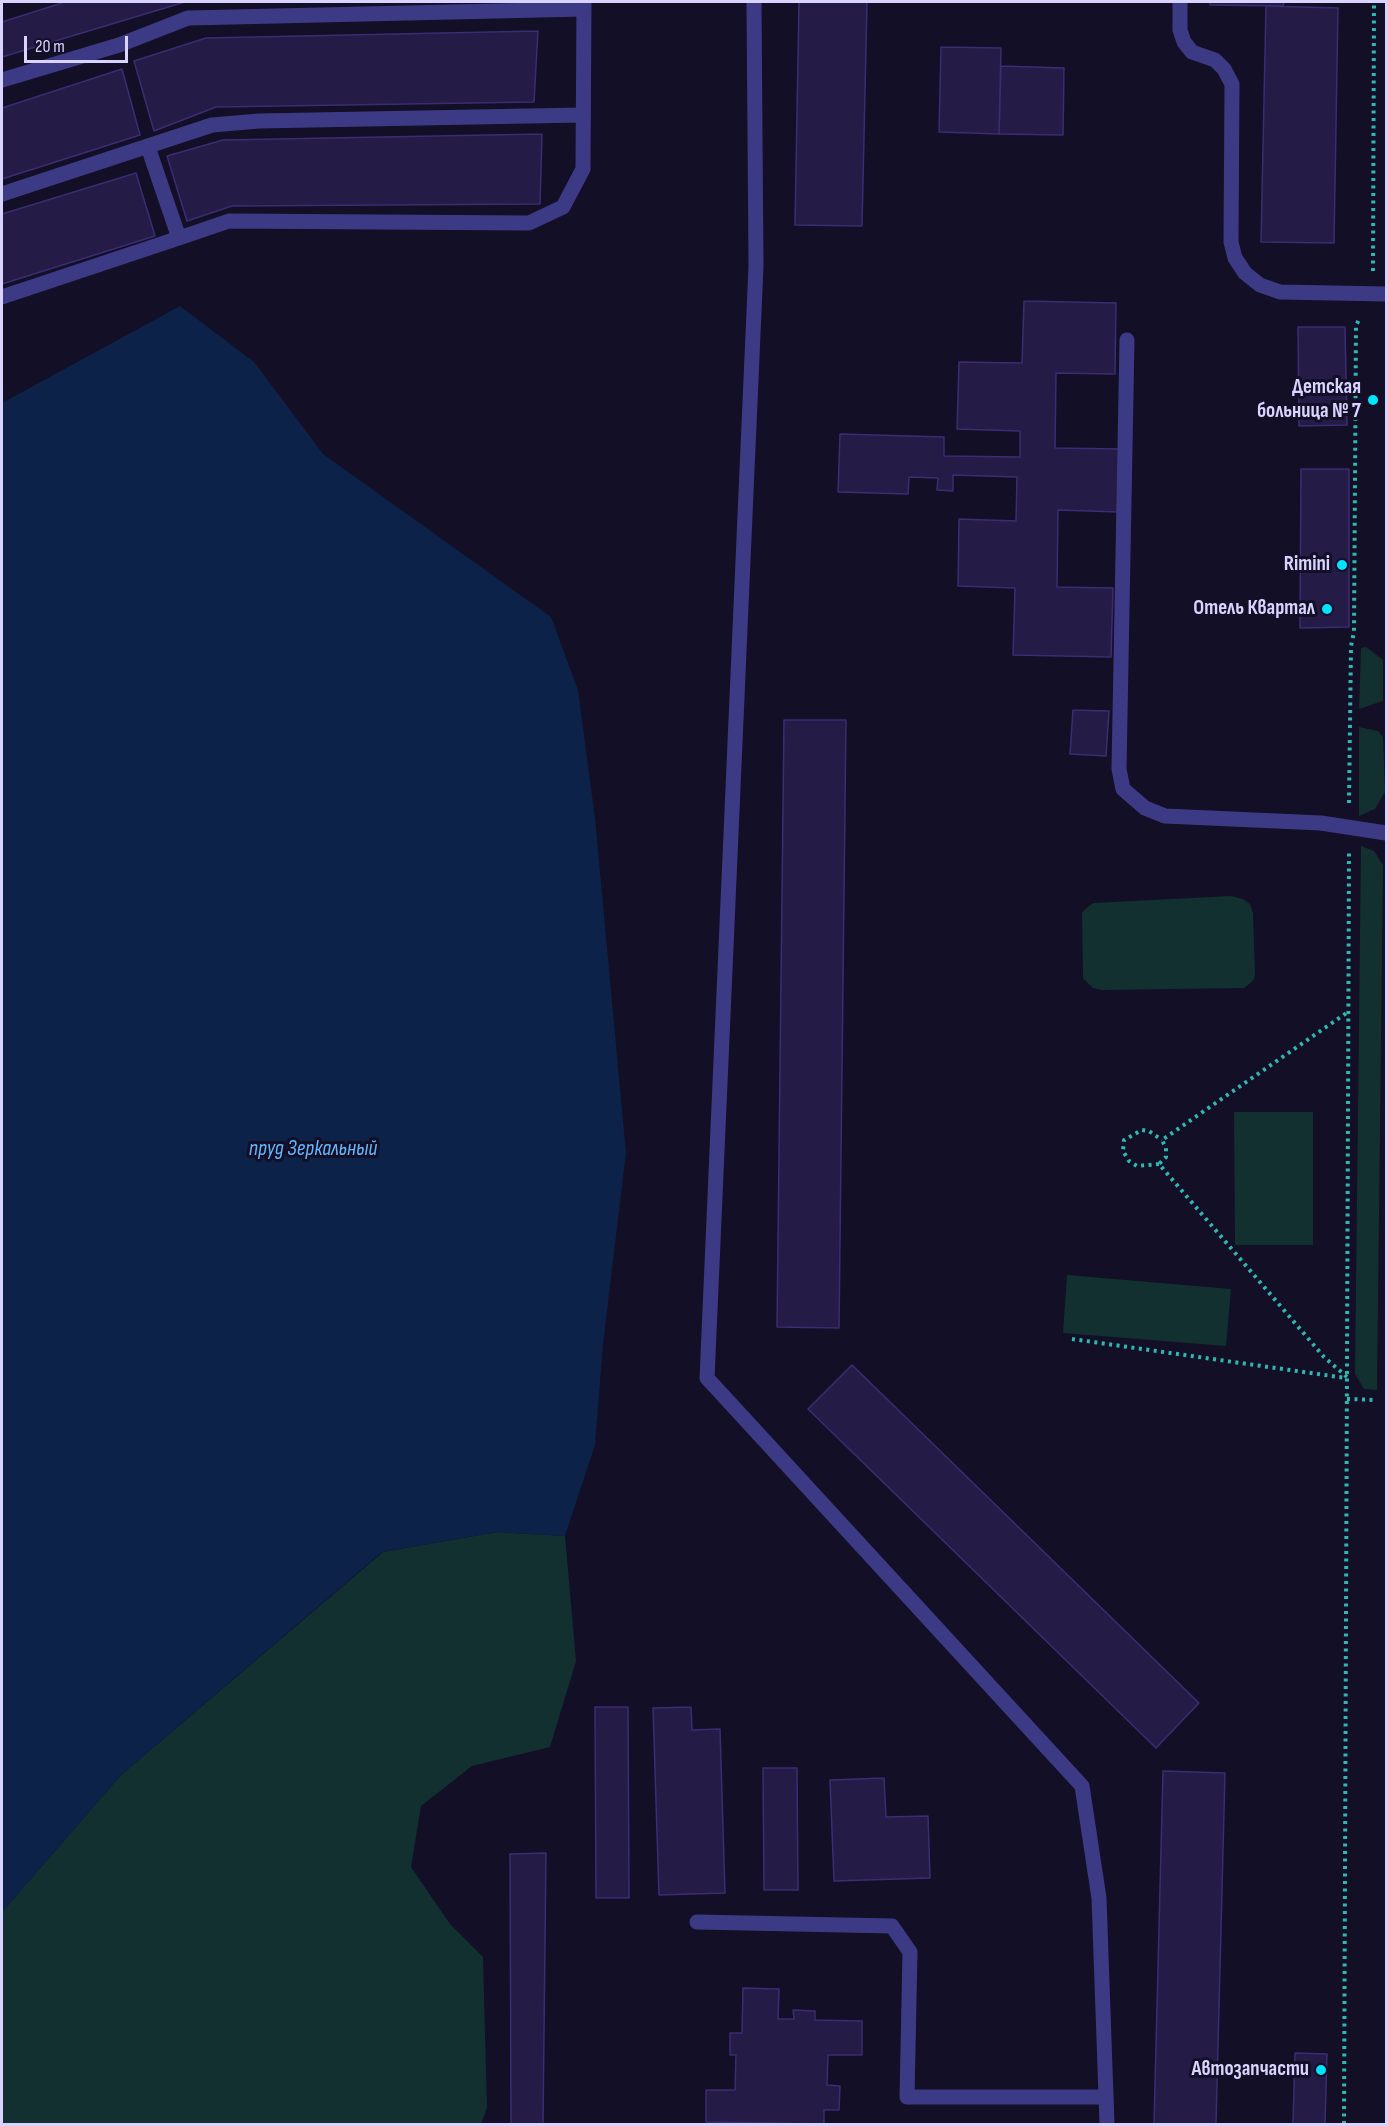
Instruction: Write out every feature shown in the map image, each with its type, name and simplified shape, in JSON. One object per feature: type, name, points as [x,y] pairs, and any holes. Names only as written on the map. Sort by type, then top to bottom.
[{"type":"lane","points":[[754,2],[756,266],[707,1378],[1082,1786],[1099,1898],[1107,2124]]},
{"type":"lane","points":[[1180,2],[1180,30],[1184,42],[1192,52],[1215,60],[1224,69],[1232,84],[1231,242],[1235,258],[1245,273],[1260,285],[1280,292],[1380,294]]},
{"type":"lane","points":[[2,80],[119,45],[188,18],[584,5],[583,169],[563,207],[530,223],[229,221],[2,297]]},
{"type":"lane","points":[[2,194],[212,125],[259,121],[582,115]]},
{"type":"lane","points":[[148,147],[179,238]]},
{"type":"lane","points":[[1127,340],[1119,769],[1123,789],[1145,808],[1165,816],[1321,823],[1386,833]]},
{"type":"lane","points":[[697,1922],[892,1926],[910,1952],[907,2097],[1106,2097]]},
{"type":"path","points":[[1344,2124],[1351,646],[1354,632],[1356,326],[1380,294],[1374,2]]},
{"type":"path","points":[[1162,1140],[1348,1012]]},
{"type":"path","points":[[1142,1130],[1149,1131],[1162,1140],[1166,1148],[1166,1157],[1159,1164],[1137,1166],[1129,1161],[1123,1151],[1124,1140],[1142,1130]]},
{"type":"path","points":[[1159,1164],[1324,1357],[1347,1378]]},
{"type":"path","points":[[1072,1339],[1347,1378]]},
{"type":"path","points":[[1347,1399],[1376,1400]]},
{"type":"green space","points":[[1366,647],[1383,660],[1383,701],[1359,709],[1361,648]]},
{"type":"green space","points":[[1359,727],[1378,731],[1383,737],[1385,792],[1375,809],[1359,816]]},
{"type":"green space","points":[[1361,846],[1374,851],[1383,865],[1377,1390],[1364,1389],[1355,1374]]},
{"type":"green space","points":[[1231,896],[1243,899],[1250,904],[1253,913],[1255,975],[1253,981],[1244,988],[1102,990],[1093,988],[1083,978],[1082,912],[1093,903]]},
{"type":"green space","points":[[1234,1112],[1313,1112],[1313,1245],[1235,1245]]},
{"type":"green space","points":[[1067,1275],[1231,1289],[1226,1346],[1063,1333]]},
{"type":"green space","points":[[497,1532],[565,1536],[576,1661],[550,1747],[472,1766],[421,1806],[411,1867],[450,1924],[483,1957],[487,2108],[481,2124],[2,2124],[2,1912],[121,1775],[383,1552]]},
{"type":"water","name":"пруд Зеркальный","points":[[180,306],[254,362],[323,454],[551,617],[578,690],[595,818],[626,1153],[603,1344],[595,1445],[565,1536],[497,1532],[382,1552],[121,1775],[2,1912],[2,403]]},
{"type":"building","points":[[65,2],[185,2],[2,57],[2,22]]},
{"type":"building","points":[[799,2],[867,2],[862,226],[795,225]]},
{"type":"building","points":[[1210,2],[1284,2],[1283,6],[1210,5]]},
{"type":"building","points":[[1266,6],[1338,8],[1334,243],[1261,242]]},
{"type":"building","points":[[538,31],[534,102],[216,107],[154,131],[134,61],[206,38]]},
{"type":"building","points":[[941,47],[1001,48],[999,134],[939,132]]},
{"type":"building","points":[[1001,66],[1064,68],[1063,135],[999,134]]},
{"type":"building","points":[[122,69],[140,135],[2,179],[2,108]]},
{"type":"building","points":[[542,134],[540,204],[232,206],[187,221],[167,156],[223,140]]},
{"type":"building","points":[[136,173],[155,236],[2,284],[2,214]]},
{"type":"building","points":[[1024,301],[1116,303],[1115,374],[1056,373],[1055,448],[1120,449],[1119,512],[1058,510],[1057,587],[1113,588],[1111,657],[1013,655],[1015,588],[958,586],[959,519],[1016,521],[1017,477],[953,475],[953,491],[937,490],[938,478],[909,477],[908,494],[838,492],[840,434],[944,437],[944,456],[1020,457],[1020,431],[957,429],[959,362],[1022,363]]},
{"type":"building","points":[[1298,327],[1345,327],[1347,425],[1299,426]]},
{"type":"building","points":[[1301,469],[1349,469],[1349,627],[1300,628]]},
{"type":"building","points":[[1073,710],[1109,711],[1106,756],[1070,754]]},
{"type":"building","points":[[784,720],[846,720],[839,1328],[777,1327]]},
{"type":"building","points":[[852,1365],[1199,1703],[1156,1748],[808,1409]]},
{"type":"building","points":[[595,1707],[628,1707],[629,1898],[596,1898]]},
{"type":"building","points":[[691,1707],[692,1730],[720,1729],[725,1893],[659,1895],[653,1708]]},
{"type":"building","points":[[763,1768],[797,1768],[798,1890],[764,1890]]},
{"type":"building","points":[[1163,1771],[1225,1773],[1216,2124],[1154,2124]]},
{"type":"building","points":[[884,1778],[886,1817],[928,1816],[930,1878],[834,1881],[830,1780]]},
{"type":"building","points":[[546,1853],[543,2124],[511,2124],[510,1854]]},
{"type":"building","points":[[743,1988],[779,1989],[778,2019],[794,2019],[793,2010],[815,2011],[815,2020],[862,2021],[862,2055],[828,2055],[827,2085],[840,2086],[839,2110],[824,2110],[824,2124],[706,2122],[706,2090],[735,2090],[736,2055],[730,2055],[730,2033],[742,2033]]},
{"type":"building","points":[[1295,2053],[1327,2054],[1325,2124],[1293,2124]]},
{"type":"place","name":"Детская больница № 7","points":[[1373,400]]},
{"type":"place","name":"Rimini","points":[[1342,565]]},
{"type":"place","name":"Отель Квартал","points":[[1327,609]]},
{"type":"place","name":"Автозапчасти","points":[[1321,2070]]}]
